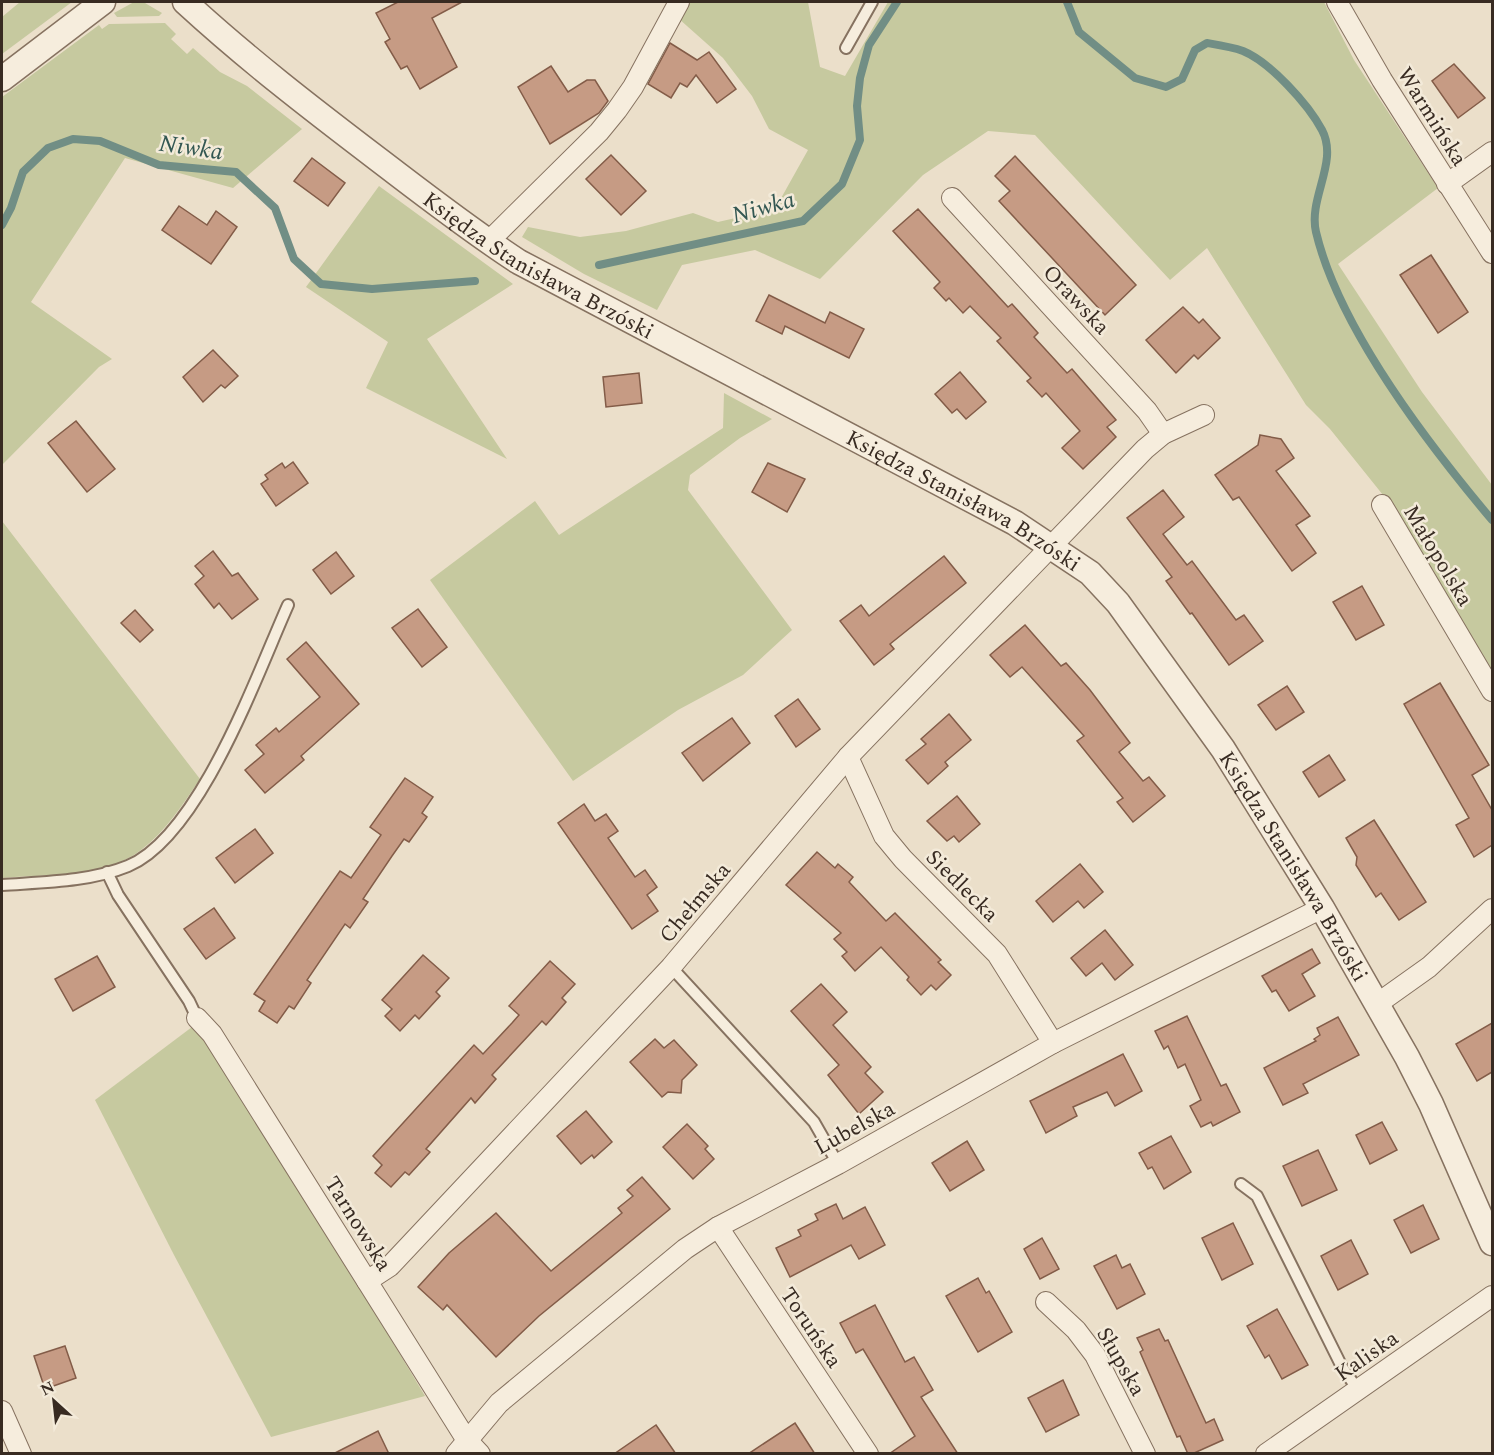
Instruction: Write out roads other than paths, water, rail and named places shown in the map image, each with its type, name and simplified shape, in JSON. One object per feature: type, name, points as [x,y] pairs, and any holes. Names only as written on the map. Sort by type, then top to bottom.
[{"type":"street","points":[[2,79],[103,2]]},
{"type":"street","name":"Księdza Stanisława Brzóski","points":[[185,2],[243,55],[310,109],[488,242],[566,289],[825,421],[1015,523],[1090,573],[1118,603],[1223,750],[1322,908],[1431,1104],[1492,1243]]},
{"type":"street","points":[[488,242],[599,132],[617,110],[633,87],[679,2]]},
{"type":"street","name":"Warmińska","points":[[1337,2],[1382,80],[1492,253]]},
{"type":"street","points":[[1447,183],[1492,152]]},
{"type":"street","name":"Orawska","points":[[952,198],[1147,411],[1163,434]]},
{"type":"street","points":[[1051,546],[1145,449],[1163,434],[1204,415]]},
{"type":"street","name":"Małopolska","points":[[1382,505],[1492,691]]},
{"type":"street","name":"Chełmska","points":[[367,1281],[390,1266],[671,967],[848,757],[1051,546]]},
{"type":"street","name":"Siedlecka","points":[[848,757],[884,836],[903,859],[997,954],[1053,1043]]},
{"type":"street","name":"Lubelska","points":[[461,1446],[516,1389],[685,1249],[718,1227],[838,1164],[1053,1043],[1322,908]]},
{"type":"street","points":[[1377,1004],[1429,967],[1492,909]]},
{"type":"street","name":"Tarnowska","points":[[197,1018],[212,1034],[367,1281],[461,1446],[480,1454]]},
{"type":"street","name":"Toruńska","points":[[718,1227],[868,1454]]},
{"type":"street","name":"Kaliska","points":[[1266,1454],[1492,1296]]},
{"type":"street","name":"Słupska","points":[[1046,1302],[1076,1330],[1095,1355],[1145,1454]]},
{"type":"street","points":[[2,1411],[21,1454]]},
{"type":"lane","points":[[846,48],[872,2]]},
{"type":"lane","points":[[2,885],[78,879],[129,866],[169,836],[206,782],[288,605]]},
{"type":"lane","points":[[107,872],[118,895],[189,1001],[197,1018]]},
{"type":"lane","points":[[671,967],[814,1122],[838,1164]]},
{"type":"lane","points":[[1241,1184],[1257,1196],[1342,1367],[1358,1390]]},
{"type":"waterway","name":"Niwka","points":[[599,265],[803,221],[842,184],[860,140],[857,106],[860,78],[869,45],[897,2]]},
{"type":"waterway","points":[[1067,2],[1079,32],[1135,78],[1166,87],[1182,79],[1195,50],[1207,43],[1225,46],[1254,56],[1298,96],[1316,120],[1326,142],[1327,155],[1316,206],[1316,232],[1344,307],[1365,346],[1414,421],[1492,520]]},
{"type":"waterway","name":"Niwka","points":[[2,225],[11,208],[23,172],[48,148],[73,139],[100,141],[159,165],[236,172],[275,208],[294,259],[321,284],[372,289],[475,281]]}]
